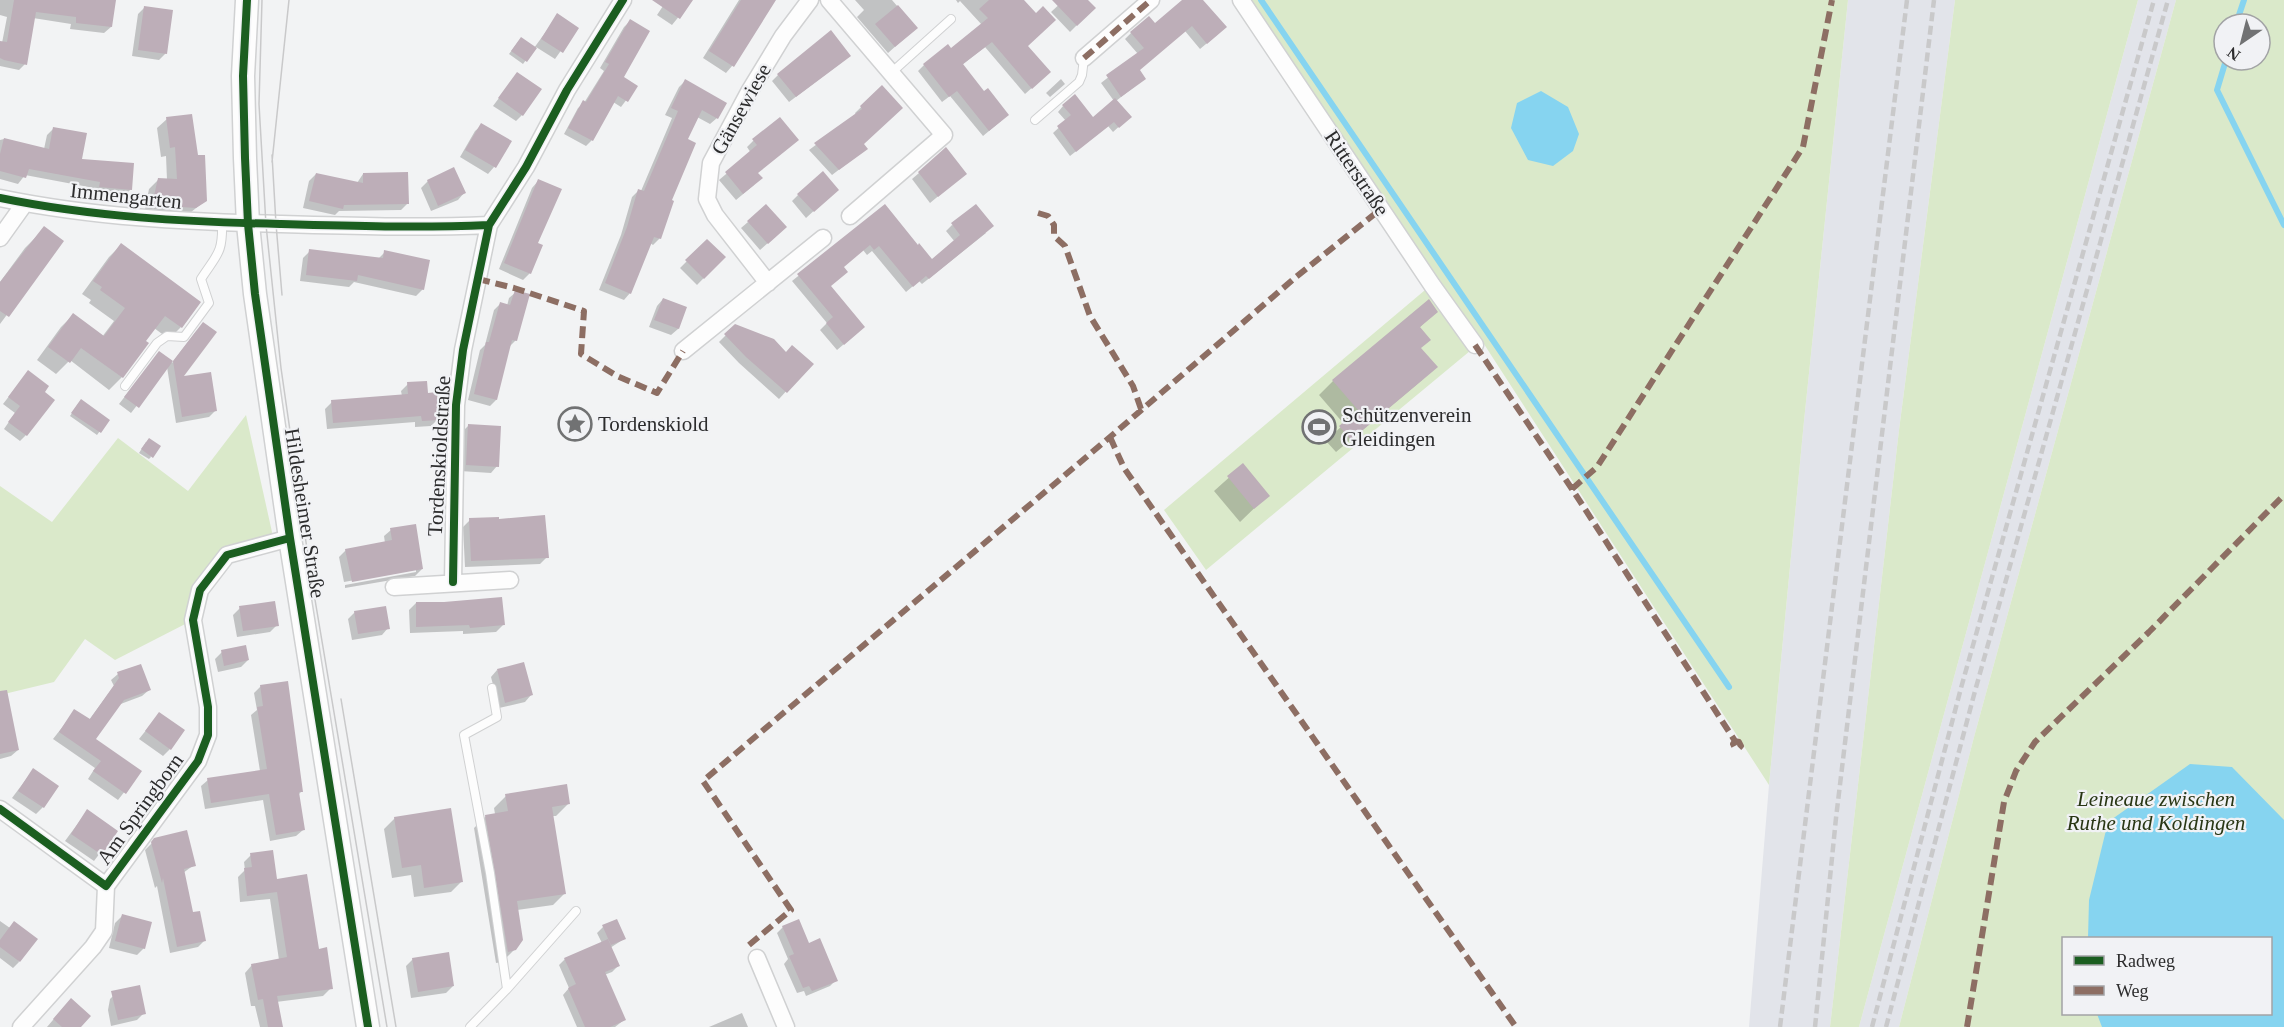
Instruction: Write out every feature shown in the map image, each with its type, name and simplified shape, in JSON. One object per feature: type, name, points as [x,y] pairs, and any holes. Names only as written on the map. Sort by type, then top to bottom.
[{"type":"street","name":"Hildesheimer Straße","points":[[247,0],[243,76],[248,224],[265,369],[368,1027]]},
{"type":"street","name":"Tordenskioldstraße","points":[[453,582],[456,405],[463,350],[489,225],[526,167],[567,90],[623,0]]},
{"type":"street","name":"Gänsewiese","points":[[768,283],[715,215],[707,200],[711,163],[749,92],[783,36],[810,0]]},
{"type":"street","points":[[829,0],[944,135],[850,216]]},
{"type":"street","points":[[1084,58],[1151,0]]},
{"type":"street","name":"Ritterstraße","points":[[1241,0],[1432,285],[1475,345]]},
{"type":"street","name":"Immengarten","points":[[0,198],[147,218],[248,224]]},
{"type":"street","points":[[0,238],[25,203]]},
{"type":"street","points":[[248,224],[419,228],[489,225]]},
{"type":"street","points":[[683,351],[823,238]]},
{"type":"street","name":"Am Springborn","points":[[0,809],[106,886],[198,761],[208,735],[208,707],[193,620],[200,590],[227,555],[290,538]]},
{"type":"street","points":[[394,587],[510,580]]},
{"type":"street","points":[[21,1027],[93,947],[104,931],[106,886]]},
{"type":"street","points":[[757,958],[786,1027]]},
{"type":"lane","points":[[891,73],[951,19]]},
{"type":"lane","points":[[1035,120],[1079,82],[1084,58]]},
{"type":"lane","points":[[126,386],[157,343],[167,336],[184,337],[209,303],[201,279],[220,252],[223,241],[222,222]]},
{"type":"lane","points":[[492,688],[497,717],[464,735],[490,873],[507,989]]},
{"type":"lane","points":[[470,1027],[576,911]]},
{"type":"shaded area","points":[[1848,0],[1955,0],[1899,430],[1830,1027],[1749,1027],[1769,785],[1804,421]]},
{"type":"shaded area","points":[[2138,0],[2176,0],[1974,737],[1899,1027],[1859,1027]]},
{"type":"green space","points":[[1241,0],[1848,0],[1769,785],[1482,341],[1206,570],[1164,510],[1431,285]]},
{"type":"green space","points":[[1955,0],[2138,0],[1859,1027],[1830,1027],[1899,430]]},
{"type":"green space","name":"Leineaue zwischen Ruthe und Koldingen","points":[[2176,0],[2284,0],[2284,1027],[1971,1027],[1966,1022],[1965,1027],[1899,1027],[1974,737]]},
{"type":"green space","points":[[246,415],[274,541],[227,555],[193,620],[115,660],[85,639],[54,682],[0,695],[0,486],[52,522],[118,438],[188,491]]},
{"type":"water","points":[[1541,91],[1568,107],[1579,134],[1573,151],[1553,166],[1528,160],[1511,128],[1517,103]]},
{"type":"water","points":[[2190,764],[2232,767],[2284,820],[2284,1027],[2102,1027],[2097,1015],[2272,1015],[2272,937],[2088,937],[2089,900],[2108,822]]},
{"type":"building","points":[[14,0],[116,0],[112,27],[76,23],[76,17],[36,12],[27,65],[0,58],[0,41],[7,42]]},
{"type":"building","points":[[652,0],[693,0],[680,19]]},
{"type":"building","points":[[741,0],[776,0],[734,67],[709,51]]},
{"type":"building","points":[[989,0],[1024,0],[1036,13],[1043,6],[1056,20],[1028,46],[1051,72],[1032,89],[992,42],[963,64],[984,91],[988,88],[1009,115],[989,131],[957,91],[949,97],[923,64],[948,44],[951,48],[988,18],[979,9]]},
{"type":"building","points":[[1052,0],[1088,0],[1096,8],[1077,26]]},
{"type":"building","points":[[1182,0],[1203,0],[1227,27],[1207,44],[1192,26],[1140,70],[1146,79],[1121,97],[1106,75],[1144,48],[1130,32],[1149,16],[1155,23]]},
{"type":"building","points":[[898,5],[918,28],[895,47],[875,24]]},
{"type":"building","points":[[144,6],[173,10],[167,54],[138,50]]},
{"type":"building","points":[[557,13],[579,28],[563,53],[541,39]]},
{"type":"building","points":[[630,19],[650,31],[624,77],[638,86],[628,102],[618,96],[593,141],[568,128],[583,100],[586,102],[609,64],[605,62]]},
{"type":"building","points":[[831,30],[851,56],[796,97],[777,74]]},
{"type":"building","points":[[521,37],[537,48],[527,62],[511,51]]},
{"type":"building","points":[[517,72],[542,89],[523,116],[498,98]]},
{"type":"building","points":[[685,79],[727,103],[718,119],[702,110],[688,139],[696,143],[672,200],[674,201],[661,239],[654,237],[631,294],[605,283],[627,227],[638,189],[644,191],[678,111],[671,108]]},
{"type":"building","points":[[882,85],[903,108],[864,144],[868,149],[839,170],[814,143],[862,109],[860,106]]},
{"type":"building","points":[[1075,94],[1093,117],[1115,98],[1132,117],[1119,128],[1114,122],[1076,152],[1057,126],[1071,115],[1062,105]]},
{"type":"building","points":[[192,114],[198,155],[205,155],[207,201],[196,208],[152,205],[158,178],[177,179],[175,147],[170,148],[166,117]]},
{"type":"building","points":[[780,117],[799,140],[758,173],[763,178],[743,194],[725,172],[757,145],[752,139]]},
{"type":"building","points":[[481,123],[512,141],[496,168],[465,150]]},
{"type":"building","points":[[53,127],[87,133],[82,159],[134,163],[132,190],[99,187],[100,182],[29,169],[26,178],[0,171],[0,154],[4,138],[49,149]]},
{"type":"building","points":[[946,147],[967,174],[938,197],[918,172]]},
{"type":"building","points":[[454,167],[466,193],[438,206],[427,180]]},
{"type":"building","points":[[823,171],[839,190],[814,212],[797,194]]},
{"type":"building","points":[[408,172],[409,204],[344,205],[343,209],[309,201],[316,173],[363,183],[363,173]]},
{"type":"building","points":[[538,179],[562,189],[538,243],[543,245],[531,274],[504,263]]},
{"type":"building","points":[[766,204],[787,227],[768,244],[747,221]]},
{"type":"building","points":[[885,204],[932,259],[960,235],[951,223],[976,204],[994,226],[929,279],[926,276],[913,287],[879,246],[874,250],[870,245],[844,267],[848,272],[831,286],[865,327],[844,345],[826,323],[833,317],[797,274]]},
{"type":"building","points":[[44,226],[64,241],[9,317],[0,311],[0,282]]},
{"type":"building","points":[[707,239],[726,257],[704,279],[685,260]]},
{"type":"building","points":[[121,243],[201,302],[182,328],[165,316],[146,341],[149,343],[123,378],[81,348],[70,363],[48,347],[73,313],[104,336],[125,308],[100,290],[102,287],[93,281]]},
{"type":"building","points":[[309,249],[383,258],[384,250],[430,260],[424,290],[358,275],[357,281],[306,275]]},
{"type":"building","points":[[515,290],[530,294],[517,341],[512,340],[497,400],[474,394],[486,342],[489,342],[500,302],[510,305]]},
{"type":"building","points":[[663,298],[687,307],[679,329],[654,320]]},
{"type":"building","points":[[1429,299],[1438,312],[1420,327],[1431,340],[1421,348],[1438,367],[1351,440],[1339,426],[1358,410],[1332,380]]},
{"type":"building","points":[[203,322],[217,332],[184,376],[211,372],[217,411],[182,417],[173,361]]},
{"type":"building","points":[[735,324],[774,339],[786,352],[792,345],[814,364],[787,393],[724,334]]},
{"type":"building","points":[[159,351],[173,361],[139,408],[124,397]]},
{"type":"building","points":[[28,370],[49,386],[45,392],[55,400],[27,436],[8,422],[20,406],[8,397]]},
{"type":"building","points":[[427,381],[428,393],[437,392],[439,420],[422,421],[421,416],[333,423],[331,400],[408,394],[407,382]]},
{"type":"building","points":[[81,399],[110,420],[101,433],[71,413]]},
{"type":"building","points":[[468,424],[501,426],[499,467],[466,465]]},
{"type":"building","points":[[149,438],[161,446],[153,458],[141,449]]},
{"type":"building","points":[[1243,463],[1270,496],[1254,509],[1227,476]]},
{"type":"building","points":[[545,515],[549,558],[471,561],[469,518],[499,517],[499,519]]},
{"type":"building","points":[[416,524],[423,569],[352,582],[345,549],[392,540],[390,528]]},
{"type":"building","points":[[502,597],[505,625],[470,628],[469,625],[416,627],[416,602]]},
{"type":"building","points":[[275,601],[279,626],[243,631],[239,606]]},
{"type":"building","points":[[386,606],[390,629],[358,634],[354,611]]},
{"type":"building","points":[[246,645],[249,660],[224,666],[221,650]]},
{"type":"building","points":[[524,662],[533,695],[505,703],[497,669]]},
{"type":"building","points":[[141,664],[151,690],[124,700],[96,739],[142,771],[126,794],[93,771],[101,761],[59,732],[74,709],[90,719],[119,678],[117,672]]},
{"type":"building","points":[[288,681],[303,792],[299,792],[305,830],[276,835],[269,794],[211,803],[207,778],[267,769],[257,707],[263,706],[260,685]]},
{"type":"building","points":[[7,690],[19,750],[0,754],[0,691]]},
{"type":"building","points":[[159,712],[185,730],[171,750],[145,731]]},
{"type":"building","points":[[33,768],[59,786],[44,808],[18,791]]},
{"type":"building","points":[[567,784],[570,804],[552,807],[566,894],[517,901],[523,940],[516,950],[508,952],[485,815],[508,811],[505,794]]},
{"type":"building","points":[[451,808],[463,882],[424,888],[421,865],[402,868],[394,817]]},
{"type":"building","points":[[87,809],[118,831],[102,855],[71,834]]},
{"type":"building","points":[[187,830],[196,866],[184,869],[193,912],[200,911],[206,941],[177,947],[163,878],[162,883],[151,842],[154,838]]},
{"type":"building","points":[[273,850],[277,879],[307,874],[319,949],[327,947],[333,989],[277,996],[283,1027],[268,1027],[263,999],[258,1000],[251,964],[287,957],[277,892],[247,896],[244,868],[252,867],[250,853]]},
{"type":"building","points":[[122,914],[152,922],[145,949],[115,941]]},
{"type":"building","points":[[617,919],[626,939],[611,945],[602,925]]},
{"type":"building","points":[[799,919],[809,943],[820,938],[838,981],[812,991],[809,986],[803,988],[789,956],[794,954],[782,926]]},
{"type":"building","points":[[14,921],[38,939],[20,962],[0,947],[0,940]]},
{"type":"building","points":[[608,939],[620,966],[605,972],[626,1020],[610,1027],[585,1027],[568,988],[576,984],[564,958]]},
{"type":"building","points":[[449,952],[454,986],[418,992],[412,958]]},
{"type":"building","points":[[140,985],[146,1014],[118,1020],[111,991]]},
{"type":"building","points":[[71,998],[91,1016],[81,1027],[62,1027],[53,1019]]},
{"type":"waterway","points":[[1261,0],[1729,687]]},
{"type":"waterway","points":[[2240,12],[2244,0]]},
{"type":"waterway","points":[[2222,72],[2217,90],[2284,225]]},
{"type":"tram line","points":[[262,0],[259,104],[266,225],[281,368],[310,570],[387,1027]]},
{"type":"tram line","points":[[272,162],[289,0]]},
{"type":"tram line","points":[[272,155],[282,295]]},
{"type":"tram line","points":[[341,699],[396,1027]]},
{"type":"railway","points":[[1780,1027],[1907,0]]},
{"type":"railway","points":[[1815,1027],[1836,818],[1934,0]]},
{"type":"railway","points":[[1872,1027],[1961,688],[2154,0]]},
{"type":"railway","points":[[1886,1027],[1975,691],[2168,0]]},
{"type":"marked path","points":[[1084,58],[1151,0]]},
{"type":"marked path","points":[[1572,489],[1597,467],[1803,147],[1832,0]]},
{"type":"marked path","points":[[749,945],[791,910],[703,781],[1296,277],[1381,209]]},
{"type":"marked path","points":[[1038,213],[1048,216],[1054,225],[1054,236],[1065,246],[1090,316],[1133,386],[1141,409]]},
{"type":"marked path","points":[[478,279],[584,311],[581,354],[617,376],[657,393],[683,351]]},
{"type":"marked path","points":[[1475,345],[1572,489],[1735,741],[1733,744],[1735,748],[1739,748],[1741,746],[1739,742],[1735,741]]},
{"type":"marked path","points":[[1110,437],[1124,468],[1516,1027]]},
{"type":"marked path","points":[[1967,1027],[2004,802],[2016,771],[2035,742],[2149,632],[2284,495]]},
{"type":"cycle path","points":[[247,0],[243,76],[245,158],[248,224],[255,294],[290,538],[368,1027]]},
{"type":"cycle path","points":[[453,582],[456,405],[463,350],[489,225],[526,167],[567,90],[623,0]]},
{"type":"cycle path","points":[[0,198],[69,210],[175,220],[358,226],[489,225]]},
{"type":"cycle path","points":[[0,809],[106,886],[198,761],[208,735],[208,707],[193,620],[200,590],[227,555],[290,538]]},
{"type":"place","name":"Tordenskiold","points":[[575,424]]},
{"type":"place","name":"Schützenverein Gleidingen","points":[[1319,427]]}]
